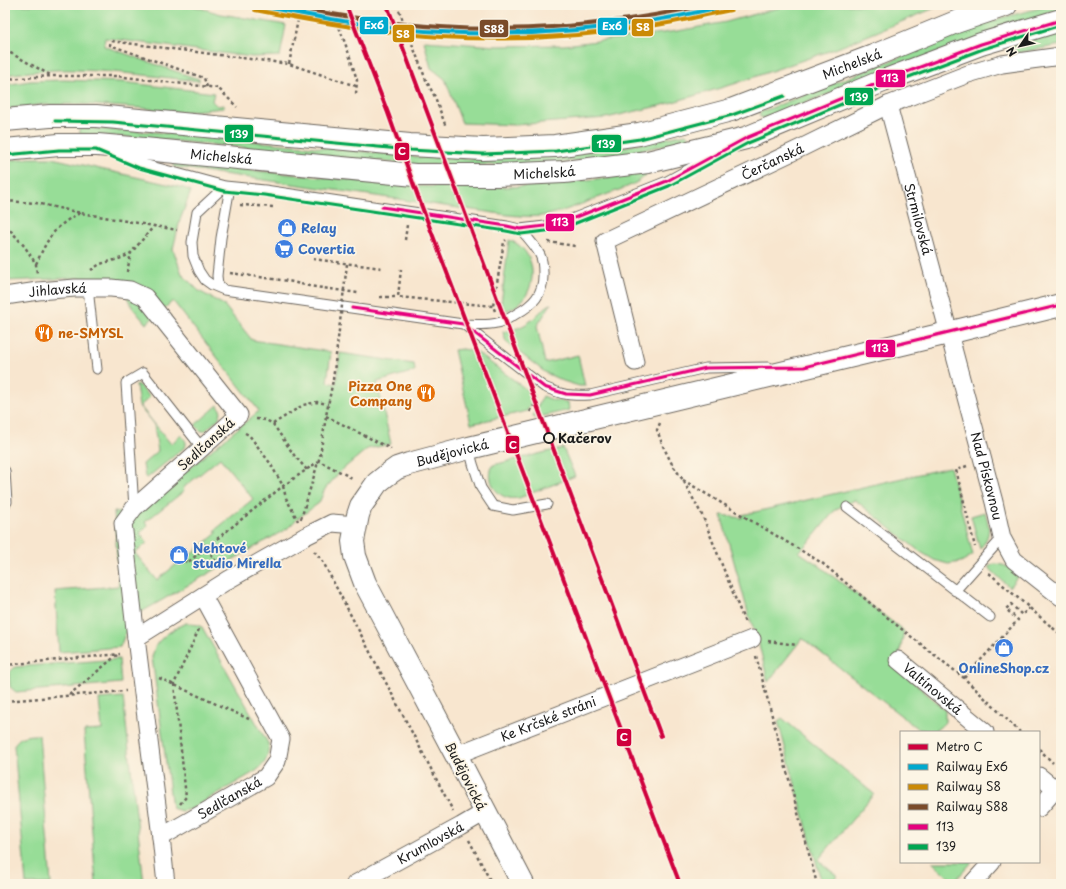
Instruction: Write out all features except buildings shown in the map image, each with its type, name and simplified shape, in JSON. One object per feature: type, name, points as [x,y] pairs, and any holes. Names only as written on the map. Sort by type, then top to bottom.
[{"type":"main road","name":"Michelská","points":[[5,120],[50,116],[107,116],[397,144],[483,149],[555,146],[640,134],[731,110],[873,56],[956,22],[1006,5]]},
{"type":"main road","name":"Michelská","points":[[5,150],[59,145],[97,145],[415,175],[497,175],[564,172],[648,162],[746,138],[883,81],[981,44],[1061,20]]},
{"type":"main road","name":"Budějovická","points":[[523,884],[364,583],[355,556],[353,541],[361,506],[377,483],[397,468],[469,448],[1061,305]]},
{"type":"street","name":"Čerčanská","points":[[635,362],[605,241],[888,105],[968,74],[1002,64],[1061,56]]},
{"type":"street","name":"Strmilovská","points":[[888,105],[948,333]]},
{"type":"street","name":"Jihlavská","points":[[5,296],[38,291],[111,288]]},
{"type":"street","name":"Sedlčanská","points":[[111,288],[130,290],[145,297],[234,419],[134,508],[122,523],[166,884]]},
{"type":"street","name":"Nad Pískovnou","points":[[948,333],[1002,538],[1014,560],[1061,597]]},
{"type":"street","points":[[136,645],[206,601],[228,580],[311,533],[332,524],[356,525]]},
{"type":"street","name":"Sedlčanská","points":[[161,837],[266,777],[277,761],[281,739],[206,601]]},
{"type":"street","name":"Ke Krčské stráni","points":[[456,755],[752,639]]},
{"type":"street","name":"Valtínovská","points":[[898,660],[984,731]]},
{"type":"street","points":[[1040,777],[1059,789],[1040,807]]},
{"type":"street","name":"Krumlovská","points":[[355,884],[485,812]]},
{"type":"street","points":[[972,884],[991,863]]},
{"type":"lane","points":[[97,145],[140,163],[227,187],[265,190],[520,229],[545,226],[569,220],[667,181],[746,138]]},
{"type":"lane","points":[[227,187],[197,212],[192,242],[193,256],[199,271],[205,280],[224,290],[463,324],[495,324],[504,321],[527,308],[535,300],[541,289],[543,267],[541,256],[520,229]]},
{"type":"lane","points":[[224,290],[218,284],[217,276],[227,187]]},
{"type":"lane","points":[[82,288],[97,370]]},
{"type":"lane","points":[[463,324],[544,387],[567,395],[590,395],[706,368],[804,367]]},
{"type":"lane","points":[[134,508],[126,383],[144,373],[202,448]]},
{"type":"lane","points":[[469,448],[481,488],[493,506],[513,510],[547,504]]},
{"type":"lane","points":[[5,471],[8,502],[5,504]]},
{"type":"lane","points":[[847,507],[990,617]]},
{"type":"lane","points":[[956,591],[1002,538]]},
{"type":"path","points":[[289,64],[301,5]]},
{"type":"path","points":[[331,5],[357,80],[356,94]]},
{"type":"path","points":[[397,5],[448,132]]},
{"type":"path","points":[[207,87],[204,78],[110,45],[111,41],[289,64],[356,86]]},
{"type":"path","points":[[5,50],[52,76]]},
{"type":"path","points":[[5,79],[52,76],[116,76],[218,88],[237,107]]},
{"type":"path","points":[[5,201],[36,203],[81,213],[177,230]]},
{"type":"path","points":[[234,205],[277,207]]},
{"type":"path","points":[[36,264],[46,243],[53,233],[61,224],[81,213]]},
{"type":"path","points":[[82,288],[84,275],[100,264],[122,258],[130,254],[155,226]]},
{"type":"path","points":[[5,227],[12,232],[25,247],[36,264],[38,291]]},
{"type":"path","points":[[495,324],[495,312],[493,306],[504,242],[510,237],[530,241],[575,246]]},
{"type":"path","points":[[313,260],[382,268]]},
{"type":"path","points":[[333,380],[347,264]]},
{"type":"path","points":[[398,297],[402,270]]},
{"type":"path","points":[[229,273],[364,294]]},
{"type":"path","points":[[380,297],[398,297],[493,306]]},
{"type":"path","points":[[530,413],[538,399]]},
{"type":"path","points":[[273,424],[303,405],[317,402],[328,404]]},
{"type":"path","points":[[326,416],[395,451]]},
{"type":"path","points":[[234,419],[266,420],[273,424],[294,455],[307,470]]},
{"type":"path","points":[[234,419],[249,435],[270,462],[283,486],[286,498],[299,524]]},
{"type":"path","points":[[184,560],[187,563],[283,486],[319,461],[352,478]]},
{"type":"path","points":[[970,466],[956,470],[979,564],[1061,635]]},
{"type":"path","points":[[683,480],[822,563],[899,627],[964,678],[1019,731]]},
{"type":"path","points":[[204,544],[222,571]]},
{"type":"path","points":[[178,806],[186,797],[174,684],[206,601]]},
{"type":"path","points":[[964,678],[1018,620],[1006,609],[1011,604],[1022,615],[1029,608]]},
{"type":"path","points":[[752,639],[797,645]]},
{"type":"path","points":[[69,696],[118,654],[136,645]]},
{"type":"path","points":[[5,665],[118,654]]},
{"type":"path","points":[[158,677],[250,720]]},
{"type":"path","points":[[5,701],[142,690]]},
{"type":"path","points":[[1040,750],[1056,765]]},
{"type":"green space","points":[[5,5],[190,5],[221,14],[286,25],[280,56],[252,57],[105,38],[104,46],[199,79],[199,81],[76,70],[49,70],[5,75]]},
{"type":"green space","points":[[789,5],[942,5],[835,49],[734,84],[663,105],[606,118],[515,125],[462,123],[445,79],[431,68],[424,41],[496,46],[564,45],[678,31],[726,22]]},
{"type":"green space","points":[[1052,5],[1061,5],[1061,9],[763,118],[759,116],[761,112],[1001,18]]},
{"type":"green space","points":[[1061,31],[1061,45],[1011,54],[1009,47]]},
{"type":"green space","points":[[64,80],[122,82],[214,93],[212,101],[217,106],[224,105],[224,108],[182,112],[80,104],[38,105],[5,109],[5,85],[30,81]]},
{"type":"green space","points":[[79,129],[155,132],[421,157],[471,159],[613,149],[686,134],[689,137],[688,140],[614,156],[541,165],[420,165],[154,139],[80,134]]},
{"type":"green space","points":[[29,158],[52,158],[184,188],[191,191],[180,220],[173,249],[182,274],[199,291],[224,305],[252,340],[331,352],[327,382],[336,384],[340,353],[414,364],[415,371],[377,382],[391,444],[367,449],[342,470],[325,489],[319,503],[297,519],[288,528],[143,611],[127,629],[120,647],[59,652],[55,591],[119,586],[114,511],[131,516],[259,411],[173,301],[146,324],[132,307],[127,297],[105,279],[75,278],[5,281],[5,161]],"holes":[[[220,458],[253,499],[215,530],[217,533],[157,580],[135,553],[147,543],[140,533],[148,526],[145,522],[184,491],[183,488]]]},
{"type":"green space","points":[[174,163],[414,186],[477,188],[536,186],[645,173],[646,175],[632,185],[572,208],[549,215],[529,216],[508,215],[174,167]]},
{"type":"green space","points":[[509,240],[520,246],[528,256],[532,267],[532,279],[529,290],[522,300],[513,308],[500,312]]},
{"type":"green space","points":[[551,304],[537,326],[545,363],[578,355],[585,386],[579,386],[563,381],[546,373],[506,342],[503,332],[526,324]]},
{"type":"green space","points":[[462,349],[479,354],[535,396],[527,411],[471,424],[454,350]]},
{"type":"green space","points":[[138,384],[150,397],[140,406],[171,444],[181,435],[186,444],[185,447],[147,478],[145,477],[143,464],[158,451],[154,425],[139,406],[136,385]]},
{"type":"green space","points":[[543,396],[553,400],[568,402],[569,410],[535,418],[533,415]]},
{"type":"green space","points":[[218,405],[221,412],[219,418],[205,431],[201,431],[195,425]]},
{"type":"green space","points":[[563,448],[575,476],[519,498],[504,496],[496,490],[493,485],[490,475],[493,465]]},
{"type":"green space","points":[[950,467],[973,555],[961,562],[948,564],[934,560],[919,551],[855,500],[836,509],[799,552],[817,564],[904,631],[897,668],[945,710],[945,722],[933,731],[918,729],[802,638],[768,682],[759,644],[749,616],[721,515],[742,518],[742,515]]},
{"type":"green space","points":[[985,512],[989,527],[988,535],[980,549],[971,516]]},
{"type":"green space","points":[[994,564],[1010,568],[1019,575],[1009,587],[988,567]]},
{"type":"green space","points":[[186,623],[202,627],[269,745],[266,760],[256,771],[191,809],[181,811],[172,808],[152,657],[157,643],[164,636]]},
{"type":"green space","points":[[119,659],[121,683],[16,692],[10,687],[9,673],[15,667]]},
{"type":"green space","points":[[123,697],[144,884],[96,884],[84,731],[102,730],[99,699]]},
{"type":"green space","points":[[782,718],[874,794],[818,860],[837,876],[835,878],[842,884],[822,884],[778,721]]},
{"type":"green space","points":[[39,735],[51,884],[26,884],[14,745],[22,737]]},
{"type":"green space","points":[[933,863],[971,863],[954,882]]},
{"type":"metro line","name":"C","points":[[346,5],[680,884]]},
{"type":"metro line","name":"C","points":[[387,5],[661,736]]},
{"type":"rail line","name":"Ex6","points":[[256,5],[325,18],[395,28],[494,34],[546,32],[624,25],[670,18],[730,5]]},
{"type":"rail line","name":"S88","points":[[282,5],[341,16],[401,24],[474,29],[541,28],[607,22],[673,12],[706,5]]},
{"type":"rail line","name":"S8","points":[[255,10],[324,23],[394,33],[440,37],[493,39],[546,37],[625,30],[671,23],[731,10]]},
{"type":"transit line","name":"113","points":[[382,207],[520,229],[545,226],[569,220],[667,181],[746,138],[883,81],[981,44],[1061,20]]},
{"type":"transit line","name":"139","points":[[5,155],[59,150],[96,150],[139,168],[224,191],[264,195],[521,234],[546,231],[571,225],[669,186],[748,143],[885,86],[983,49],[1061,25]]},
{"type":"transit line","name":"139","points":[[55,121],[113,122],[410,150],[483,154],[556,151],[640,139],[732,115],[784,96]]},
{"type":"transit line","name":"113","points":[[352,308],[463,324],[544,387],[566,394],[590,395],[706,368],[804,367],[1061,305]]},
{"type":"place","name":"Relay","points":[[287,228]]},
{"type":"place","name":"Covertia","points":[[284,249]]},
{"type":"place","name":"ne-SMYSL","points":[[44,333]]},
{"type":"place","name":"Pizza One Company","points":[[426,393]]},
{"type":"place","name":"Kačerov","points":[[549,438]]},
{"type":"place","name":"Nehtové studio Mirella","points":[[179,555]]},
{"type":"place","name":"OnlineShop.cz","points":[[1004,648]]}]
